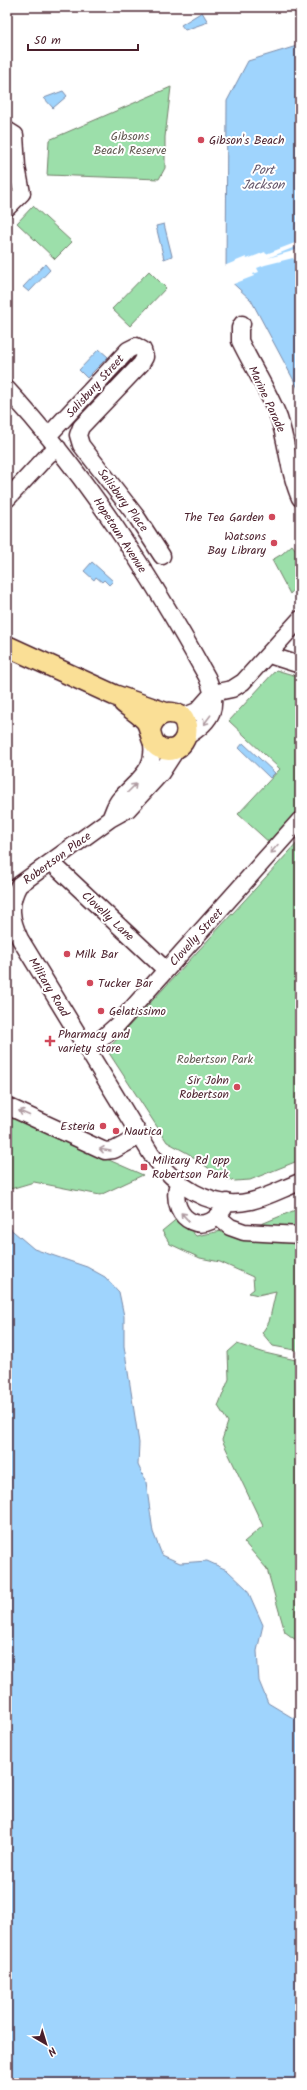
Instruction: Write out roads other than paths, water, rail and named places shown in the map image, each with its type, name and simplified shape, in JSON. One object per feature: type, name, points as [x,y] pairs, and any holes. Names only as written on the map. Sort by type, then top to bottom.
[{"type":"main road","points":[[7,646],[114,695],[174,715],[187,726],[182,742],[163,749],[157,746],[150,735],[145,720],[114,695]]},
{"type":"main road","points":[[150,735],[155,719],[174,715]]},
{"type":"street","points":[[7,130],[16,136],[16,167],[22,193],[7,208]]},
{"type":"street","name":"Marine Parade","points":[[242,324],[240,328],[240,341],[278,417],[286,442],[290,474],[300,498]]},
{"type":"street","name":"Salisbury Street","points":[[7,499],[48,455],[53,442],[128,350],[133,346],[141,348],[145,354],[142,362],[79,430],[78,435],[81,445]]},
{"type":"street","name":"Hopetoun Avenue","points":[[7,389],[53,442],[124,538],[201,665],[213,693],[214,708],[211,715],[198,730],[182,742]]},
{"type":"street","name":"Salisbury Place","points":[[81,445],[132,510],[162,556]]},
{"type":"street","points":[[174,715],[197,711],[213,693],[238,686],[300,619]]},
{"type":"street","points":[[270,653],[275,658],[300,665]]},
{"type":"street","points":[[110,819],[118,800],[141,778],[147,770],[153,756],[150,735]]},
{"type":"street","name":"Robertson Place","points":[[10,894],[22,882],[110,819],[128,809],[161,773],[182,742]]},
{"type":"street","name":"Clovelly Street","points":[[87,1049],[107,1035],[300,820]]},
{"type":"street","name":"Clovelly Lane","points":[[51,862],[166,970]]},
{"type":"street","name":"Military Road","points":[[10,894],[11,910],[15,930],[158,1164],[178,1183],[203,1197],[227,1202],[251,1201],[300,1182]]},
{"type":"street","points":[[7,1106],[105,1151],[114,1150],[140,1136]]},
{"type":"street","points":[[178,1183],[175,1193],[176,1202],[186,1219],[195,1224],[204,1224],[218,1217],[227,1202]]},
{"type":"street","points":[[218,1217],[230,1227],[244,1232],[300,1235]]},
{"type":"water","points":[[202,12],[208,22],[185,30],[181,25]]},
{"type":"water","name":"Port Jackson","points":[[300,45],[300,392],[251,300],[226,277],[227,101],[248,61]]},
{"type":"water","points":[[63,91],[67,96],[53,108],[44,98]]},
{"type":"water","points":[[164,224],[172,256],[164,259],[156,226]]},
{"type":"water","points":[[45,264],[50,270],[29,292],[23,287]]},
{"type":"water","points":[[99,349],[108,357],[87,378],[79,370]]},
{"type":"water","points":[[92,562],[113,581],[109,585],[104,580],[102,582],[96,577],[94,580],[84,571]]},
{"type":"water","points":[[243,743],[275,773],[270,778],[239,748]]},
{"type":"water","points":[[7,1226],[34,1249],[87,1267],[105,1277],[119,1292],[124,1316],[124,1346],[139,1443],[138,1465],[146,1482],[153,1532],[162,1555],[180,1563],[207,1561],[227,1570],[247,1589],[263,1625],[257,1651],[259,1681],[268,1703],[293,1718],[300,1719],[300,2083],[7,2083]]},
{"type":"place","name":"Gibson's Beach","points":[[201,140]]},
{"type":"place","name":"The Tea Garden","points":[[272,517]]},
{"type":"place","name":"Watsons Bay Library","points":[[274,543]]},
{"type":"place","name":"Milk Bar","points":[[67,954]]},
{"type":"place","name":"Tucker Bar","points":[[90,983]]},
{"type":"place","name":"Gelatissimo","points":[[101,1011]]},
{"type":"place","name":"Pharmacy and variety store","points":[[50,1041]]},
{"type":"place","name":"Sir John Robertson","points":[[237,1087]]},
{"type":"place","name":"Esteria","points":[[103,1126]]},
{"type":"place","name":"Nautica","points":[[116,1131]]},
{"type":"place","name":"Military Rd opp Robertson Park","points":[[144,1167]]},
{"type":"park label","name":"Gibsons Beach Reserve","points":[[130,143]]},
{"type":"park label","name":"Robertson Park","points":[[215,1059]]}]
